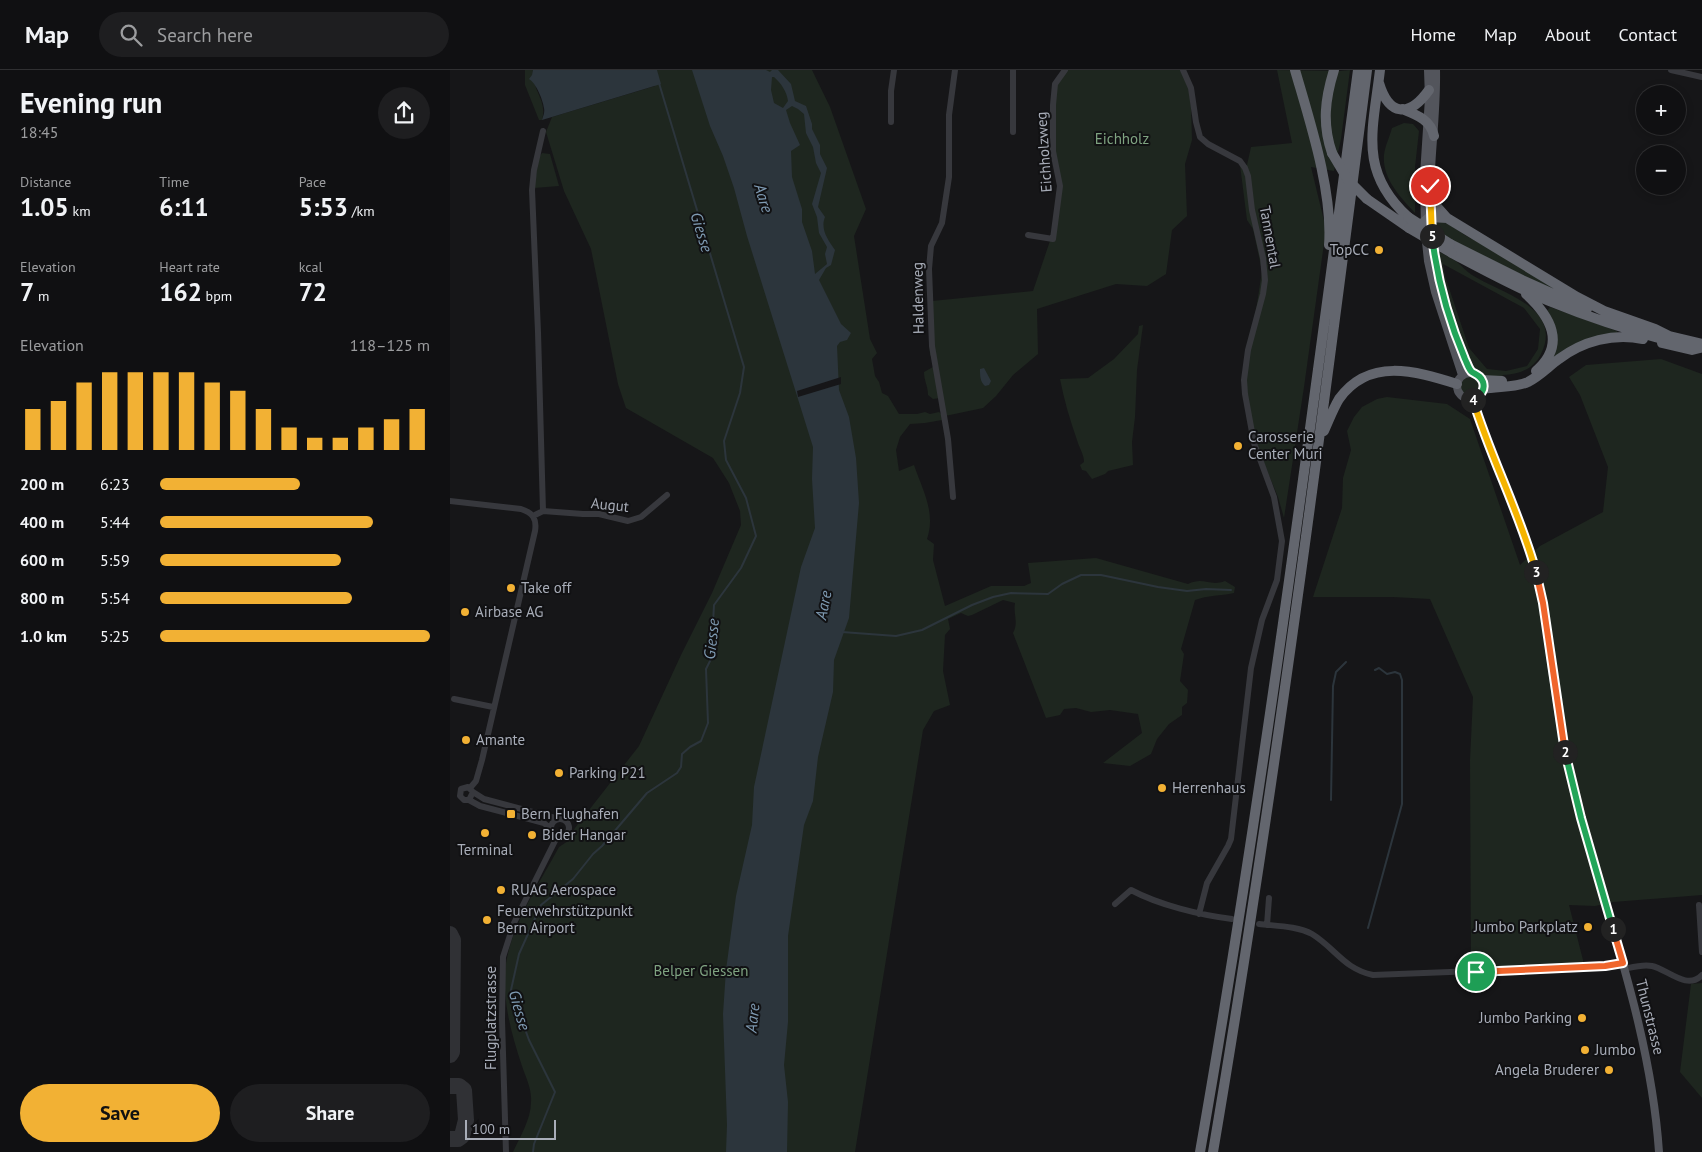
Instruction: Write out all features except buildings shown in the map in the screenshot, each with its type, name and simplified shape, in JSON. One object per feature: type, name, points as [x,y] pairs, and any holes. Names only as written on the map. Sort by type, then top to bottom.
[{"type":"highway","points":[[1295,70],[1327,198],[1330,231],[1326,272],[1328,296]]},
{"type":"highway","points":[[1334,70],[1328,89],[1325,112],[1326,134],[1332,153],[1348,180],[1368,199],[1409,228],[1579,306],[1701,347]]},
{"type":"highway","points":[[1200,1152],[1262,772],[1358,70]]},
{"type":"highway","points":[[1213,1152],[1274,765],[1319,443],[1367,70]]},
{"type":"highway","points":[[1380,70],[1372,128],[1374,165],[1388,196],[1408,217],[1451,248],[1518,287],[1616,326],[1701,347]]},
{"type":"highway","points":[[1378,82],[1387,102],[1428,122],[1434,136]]},
{"type":"highway","points":[[1402,109],[1413,107],[1419,103],[1429,90]]},
{"type":"highway","points":[[1430,199],[1447,218],[1590,304],[1671,336]]},
{"type":"highway","points":[[1427,219],[1447,218]]},
{"type":"highway","points":[[1483,385],[1525,377],[1541,366],[1550,350],[1552,332],[1546,315],[1518,287]]},
{"type":"highway","points":[[1483,385],[1527,382],[1537,377],[1567,353],[1596,340],[1622,337],[1638,338],[1692,350],[1701,347]]},
{"type":"highway","points":[[1319,443],[1339,400],[1352,386],[1371,375],[1401,370],[1459,379]]},
{"type":"main road","points":[[1428,70],[1428,122],[1424,175],[1428,261],[1433,287],[1459,379],[1458,392],[1461,396],[1473,399],[1479,396],[1483,385],[1478,375],[1471,372],[1444,302],[1427,219],[1434,136],[1436,70]]},
{"type":"main road","points":[[1459,379],[1471,372]]},
{"type":"main road","name":"Thunstrasse","points":[[1473,399],[1487,442],[1518,515],[1537,575],[1569,770],[1639,1024],[1647,1058],[1659,1152]]},
{"type":"street","points":[[891,122],[891,91],[894,70]]},
{"type":"street","name":"Haldenweg","points":[[953,497],[948,439],[932,346],[929,269],[930,246],[942,223],[949,178],[950,115],[955,70]]},
{"type":"street","points":[[1013,70],[1013,132]]},
{"type":"street","name":"Eichholzweg","points":[[1028,235],[1054,239],[1060,186],[1054,151],[1052,105],[1055,84],[1065,70]]},
{"type":"street","name":"Tannental","points":[[1183,70],[1191,88],[1200,137],[1208,144],[1240,161],[1248,176],[1252,210],[1263,258],[1264,280],[1263,294],[1248,350],[1244,380],[1254,443],[1274,497],[1282,541],[1277,580],[1262,620],[1254,655],[1230,839],[1205,888],[1199,914]]},
{"type":"street","points":[[1671,70],[1702,76]]},
{"type":"street","points":[[533,516],[542,511],[538,332],[532,190],[534,170],[543,131]]},
{"type":"street","name":"Augut","points":[[542,511],[599,514],[628,521],[642,517],[667,495]]},
{"type":"street","points":[[450,501],[526,510],[533,516],[536,522],[482,760],[472,790],[473,796],[469,800]]},
{"type":"street","points":[[454,699],[493,708]]},
{"type":"street","points":[[464,787],[472,790],[484,799],[566,822],[569,828],[566,836],[557,837],[542,822],[480,806],[461,798],[459,793],[464,787]]},
{"type":"street","points":[[551,829],[553,823],[559,820]]},
{"type":"street","name":"Flugplatzstrasse","points":[[506,1152],[502,1020],[503,957],[516,918],[557,837]]},
{"type":"street","points":[[1116,904],[1131,890],[1143,896],[1199,914],[1232,919]]},
{"type":"street","points":[[1267,925],[1269,898]]},
{"type":"street","points":[[1699,905],[1702,952]]},
{"type":"street","points":[[1259,924],[1311,934],[1349,966],[1358,971],[1373,975],[1650,966],[1685,980],[1696,979],[1702,975]]},
{"type":"green space","points":[[525,70],[533,70],[534,83],[543,107],[542,120],[539,120],[525,85]]},
{"type":"green space","name":"Belper Giessen","points":[[650,70],[812,70],[830,107],[866,209],[854,236],[870,339],[877,353],[872,359],[875,376],[882,393],[888,396],[899,414],[925,412],[930,414],[939,412],[942,415],[942,420],[910,424],[900,437],[896,450],[899,471],[914,465],[927,502],[930,520],[927,539],[934,544],[933,560],[945,606],[991,586],[1024,586],[1031,583],[1028,563],[1096,558],[1188,584],[1198,581],[1219,583],[1225,581],[1235,587],[1234,593],[1195,600],[1181,649],[1184,654],[1180,681],[1188,690],[1187,703],[1182,707],[1182,715],[1169,724],[1157,739],[1151,754],[1130,766],[1103,763],[1142,733],[1138,714],[1110,710],[1091,712],[1076,708],[1064,709],[1060,715],[1046,718],[1013,633],[1016,625],[1015,603],[1003,600],[972,615],[968,616],[961,613],[948,619],[950,629],[945,635],[943,671],[950,705],[934,711],[923,730],[855,1152],[513,1152],[522,1134],[531,1108],[531,1093],[518,1055],[505,996],[507,956],[512,940],[534,892],[559,847],[568,841],[575,828],[639,746],[712,593],[741,525],[740,511],[729,483],[713,458],[626,408],[618,384],[591,249],[564,191],[546,132],[552,117],[655,86]]},
{"type":"green space","name":"Eichholz","points":[[1066,70],[1180,70],[1189,89],[1191,106],[1192,140],[1185,164],[1187,216],[1172,230],[1166,274],[1147,286],[1116,284],[1037,309],[1038,354],[1013,375],[996,396],[983,408],[945,416],[940,398],[933,399],[928,395],[924,375],[924,372],[933,367],[934,359],[930,355],[929,338],[932,301],[1033,291],[1054,229],[1060,187],[1055,160],[1056,85]]},
{"type":"green space","points":[[1277,70],[1350,70],[1341,139],[1334,171],[1311,167],[1326,229],[1284,518],[1278,497],[1258,449],[1248,405],[1246,376],[1262,271],[1253,229],[1247,220],[1240,165],[1247,165],[1251,147],[1292,143]]},
{"type":"green space","points":[[1404,123],[1413,124],[1419,131],[1415,167],[1415,213],[1393,187],[1384,163],[1384,155],[1392,128]]},
{"type":"green space","points":[[542,153],[550,154],[559,186],[534,188],[539,157]]},
{"type":"green space","points":[[1433,219],[1448,224],[1470,238],[1516,261],[1538,275],[1556,291],[1485,258],[1435,231]]},
{"type":"green space","points":[[1437,251],[1457,262],[1472,275],[1526,304],[1537,313],[1544,324],[1546,338],[1541,354],[1534,364],[1514,374],[1503,375],[1499,379],[1483,375],[1472,366],[1465,355],[1467,350],[1460,333],[1457,332],[1450,313],[1437,260]],"holes":[[[1443,264],[1524,308],[1540,329],[1538,349],[1527,366],[1506,371],[1487,369],[1469,348],[1445,276]]]},
{"type":"green space","points":[[1550,307],[1617,331],[1618,334],[1551,362],[1547,311]]},
{"type":"green space","points":[[1143,325],[1137,370],[1132,442],[1133,465],[1108,471],[1092,479],[1086,471],[1082,470],[1080,465],[1084,462],[1083,457],[1063,395],[1060,379],[1088,378],[1114,359],[1138,334],[1139,326]]},
{"type":"green space","points":[[1661,359],[1702,374],[1702,895],[1613,902],[1595,906],[1569,905],[1584,964],[1471,971],[1470,760],[1473,697],[1430,599],[1313,597],[1342,508],[1343,478],[1351,450],[1347,431],[1362,407],[1377,399],[1387,397],[1447,404],[1470,419],[1520,565],[1540,546],[1603,512],[1608,467],[1580,395],[1569,377],[1586,365]]},
{"type":"green space","points":[[1470,376],[1477,379],[1480,386],[1477,393],[1470,396],[1463,393],[1460,386],[1463,379]]},
{"type":"green space","points":[[1702,983],[1702,1098],[1680,1072],[1691,984]]},
{"type":"water","points":[[533,70],[657,70],[661,84],[542,120],[544,108],[542,101],[537,88],[529,79]]},
{"type":"water","name":"Aare","points":[[692,70],[766,70],[770,72],[778,70],[791,84],[795,101],[806,106],[812,129],[820,145],[820,154],[827,168],[818,207],[825,217],[823,226],[835,250],[831,265],[826,268],[819,280],[841,324],[851,333],[847,340],[840,342],[837,346],[839,390],[849,417],[856,458],[859,503],[849,618],[834,660],[833,692],[818,757],[813,801],[804,825],[788,936],[788,1022],[784,1065],[788,1102],[787,1152],[726,1152],[727,1125],[723,1014],[726,970],[736,896],[752,825],[754,787],[801,567],[815,528],[812,479],[813,447],[747,236],[734,188],[710,126]],"holes":[[[772,77],[779,82],[786,94],[788,101],[783,108],[774,103],[771,90]],[[792,106],[804,114],[806,133],[813,147],[816,163],[821,173],[812,204],[817,217],[819,233],[827,247],[825,254],[827,264],[815,274],[812,251],[802,222],[802,209],[792,177],[791,151],[800,145],[786,110]]]},
{"type":"water","points":[[984,368],[991,381],[989,385],[985,386],[980,374],[980,369]]},
{"type":"pier","points":[[841,377],[841,384],[798,397],[797,391]]},
{"type":"waterway","name":"Giesse","points":[[533,1152],[534,1144],[555,1092],[529,1040],[511,990],[519,954],[541,905],[573,879],[647,793],[677,773],[681,767],[682,754],[701,741],[708,723],[706,669],[711,659],[714,605],[741,568],[756,536],[746,498],[726,460],[724,441],[740,393],[744,367],[659,83]]},
{"type":"waterway","points":[[842,632],[896,636],[922,630],[972,605],[993,597],[1011,593],[1048,594],[1062,584],[1081,575],[1101,575],[1187,591],[1206,589],[1231,590]]},
{"type":"waterway","points":[[1331,800],[1333,686],[1336,672],[1346,662]]},
{"type":"waterway","points":[[1368,928],[1402,804],[1402,680],[1400,674],[1395,672],[1387,674],[1379,668],[1375,670]]},
{"type":"taxiway","points":[[450,934],[453,940],[452,1052],[450,1055]]},
{"type":"taxiway","points":[[450,1086],[459,1086],[464,1090],[466,1120],[462,1136],[458,1139],[450,1139]]},
{"type":"place","name":"TopCC","points":[[1379,250]]},
{"type":"place","name":"Carosserie Center Muri","points":[[1238,446]]},
{"type":"place","name":"Take off","points":[[511,588]]},
{"type":"place","name":"Airbase AG","points":[[465,612]]},
{"type":"place","name":"Amante","points":[[466,740]]},
{"type":"place","name":"Parking P21","points":[[559,773]]},
{"type":"place","name":"Herrenhaus","points":[[1162,788]]},
{"type":"place","name":"Bern Flughafen","points":[[511,814]]},
{"type":"place","name":"Terminal","points":[[485,833]]},
{"type":"place","name":"Bider Hangar","points":[[532,835]]},
{"type":"place","name":"RUAG Aerospace","points":[[501,890]]},
{"type":"place","name":"Feuerwehrstützpunkt Bern Airport","points":[[487,920]]},
{"type":"place","name":"Jumbo Parkplatz","points":[[1588,927]]},
{"type":"place","name":"Jumbo Parking","points":[[1582,1018]]},
{"type":"place","name":"Jumbo","points":[[1585,1050]]},
{"type":"place","name":"Angela Bruderer","points":[[1609,1070]]},
{"type":"route","points":[[1430,186],[1430,217],[1444,302],[1467,365],[1471,372],[1478,375],[1484,383],[1482,393],[1473,399],[1487,442],[1518,515],[1537,575],[1569,770],[1603,899],[1623,963],[1605,966],[1476,972]]}]
